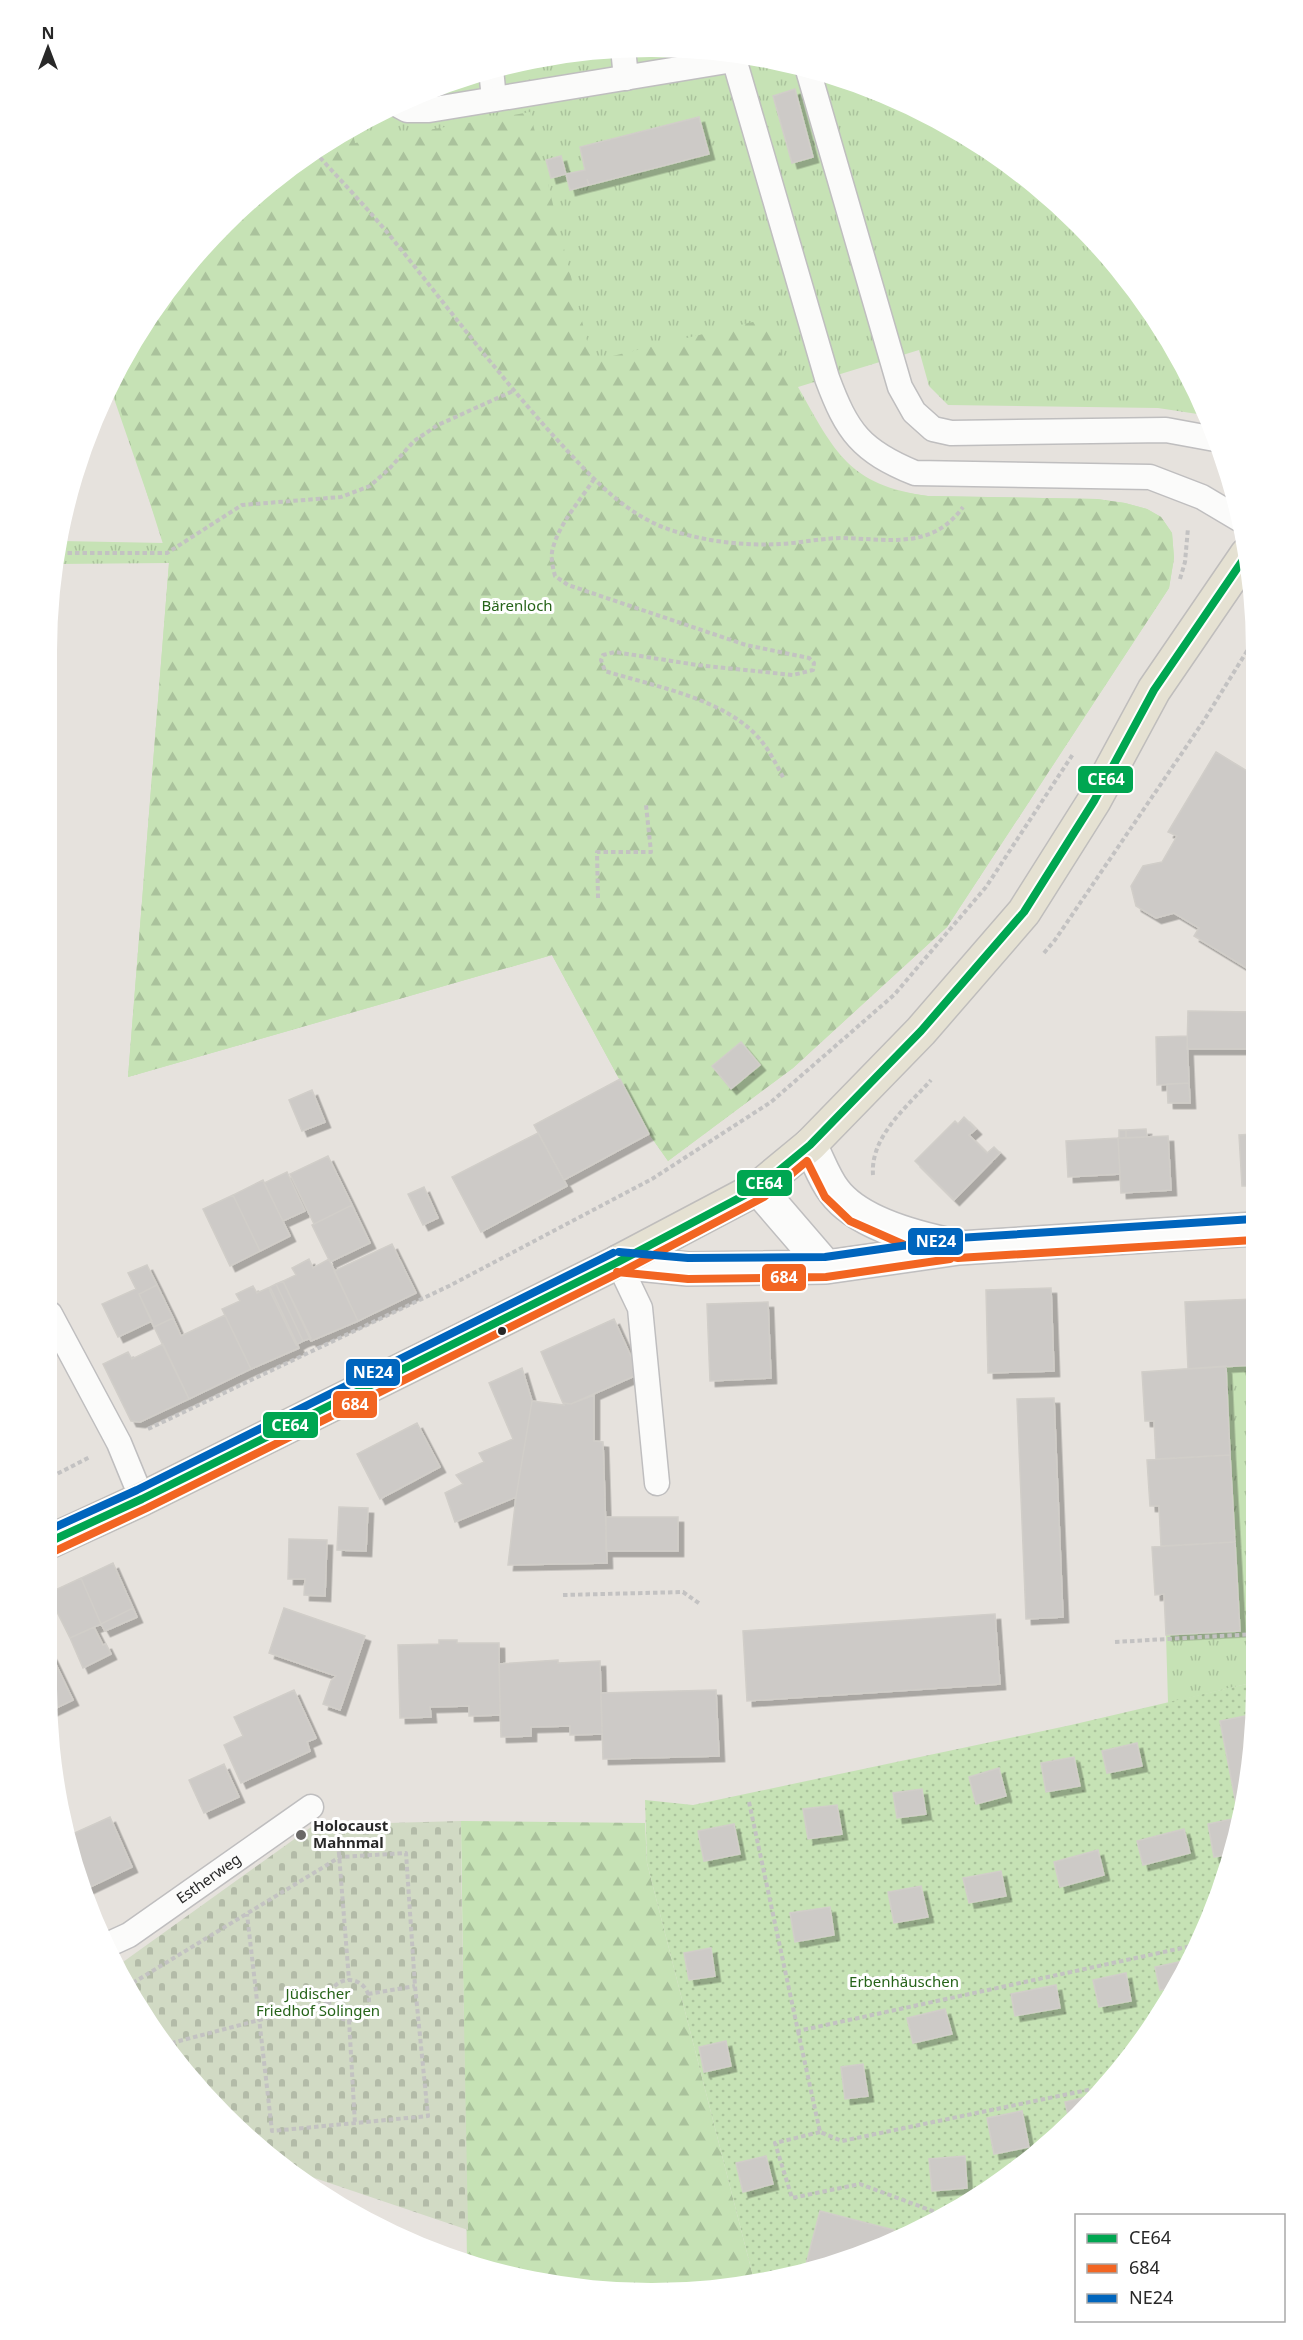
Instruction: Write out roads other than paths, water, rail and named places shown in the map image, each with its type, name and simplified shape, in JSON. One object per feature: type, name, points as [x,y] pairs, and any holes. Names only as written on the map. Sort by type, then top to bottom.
[{"type":"main road","points":[[57,1538],[142,1499],[618,1262],[758,1188],[810,1145],[921,1031],[1024,912],[1094,801],[1154,690],[1240,567]]},
{"type":"street","points":[[810,1145],[834,1191],[856,1212],[910,1236],[959,1248]]},
{"type":"street","points":[[758,1188],[826,1267]]},
{"type":"street","points":[[618,1262],[688,1269],[826,1267],[959,1248],[1246,1230]]},
{"type":"lane","points":[[624,58],[626,78]]},
{"type":"lane","points":[[406,110],[429,110],[626,78],[712,60]]},
{"type":"lane","points":[[735,63],[838,407],[850,428],[867,448],[888,462],[915,473],[967,476],[1150,477],[1202,497],[1230,513]]},
{"type":"lane","points":[[492,79],[494,99]]},
{"type":"lane","points":[[811,79],[900,387],[914,412],[933,429],[951,433],[1166,430],[1206,437]]},
{"type":"lane","points":[[618,1262],[640,1308],[657,1483]]},
{"type":"lane","points":[[57,1327],[119,1443],[142,1499]]},
{"type":"lane","name":"Estherweg","points":[[114,1942],[129,1935],[311,1807]]},
{"type":"place","name":"Holocaust Mahnmal","points":[[301,1835]]},
{"type":"park label","name":"Bärenloch","points":[[517,606]]},
{"type":"park label","name":"Erbenhäuschen","points":[[904,1982]]},
{"type":"park label","name":"Jüdischer Friedhof Solingen","points":[[318,2002]]}]
